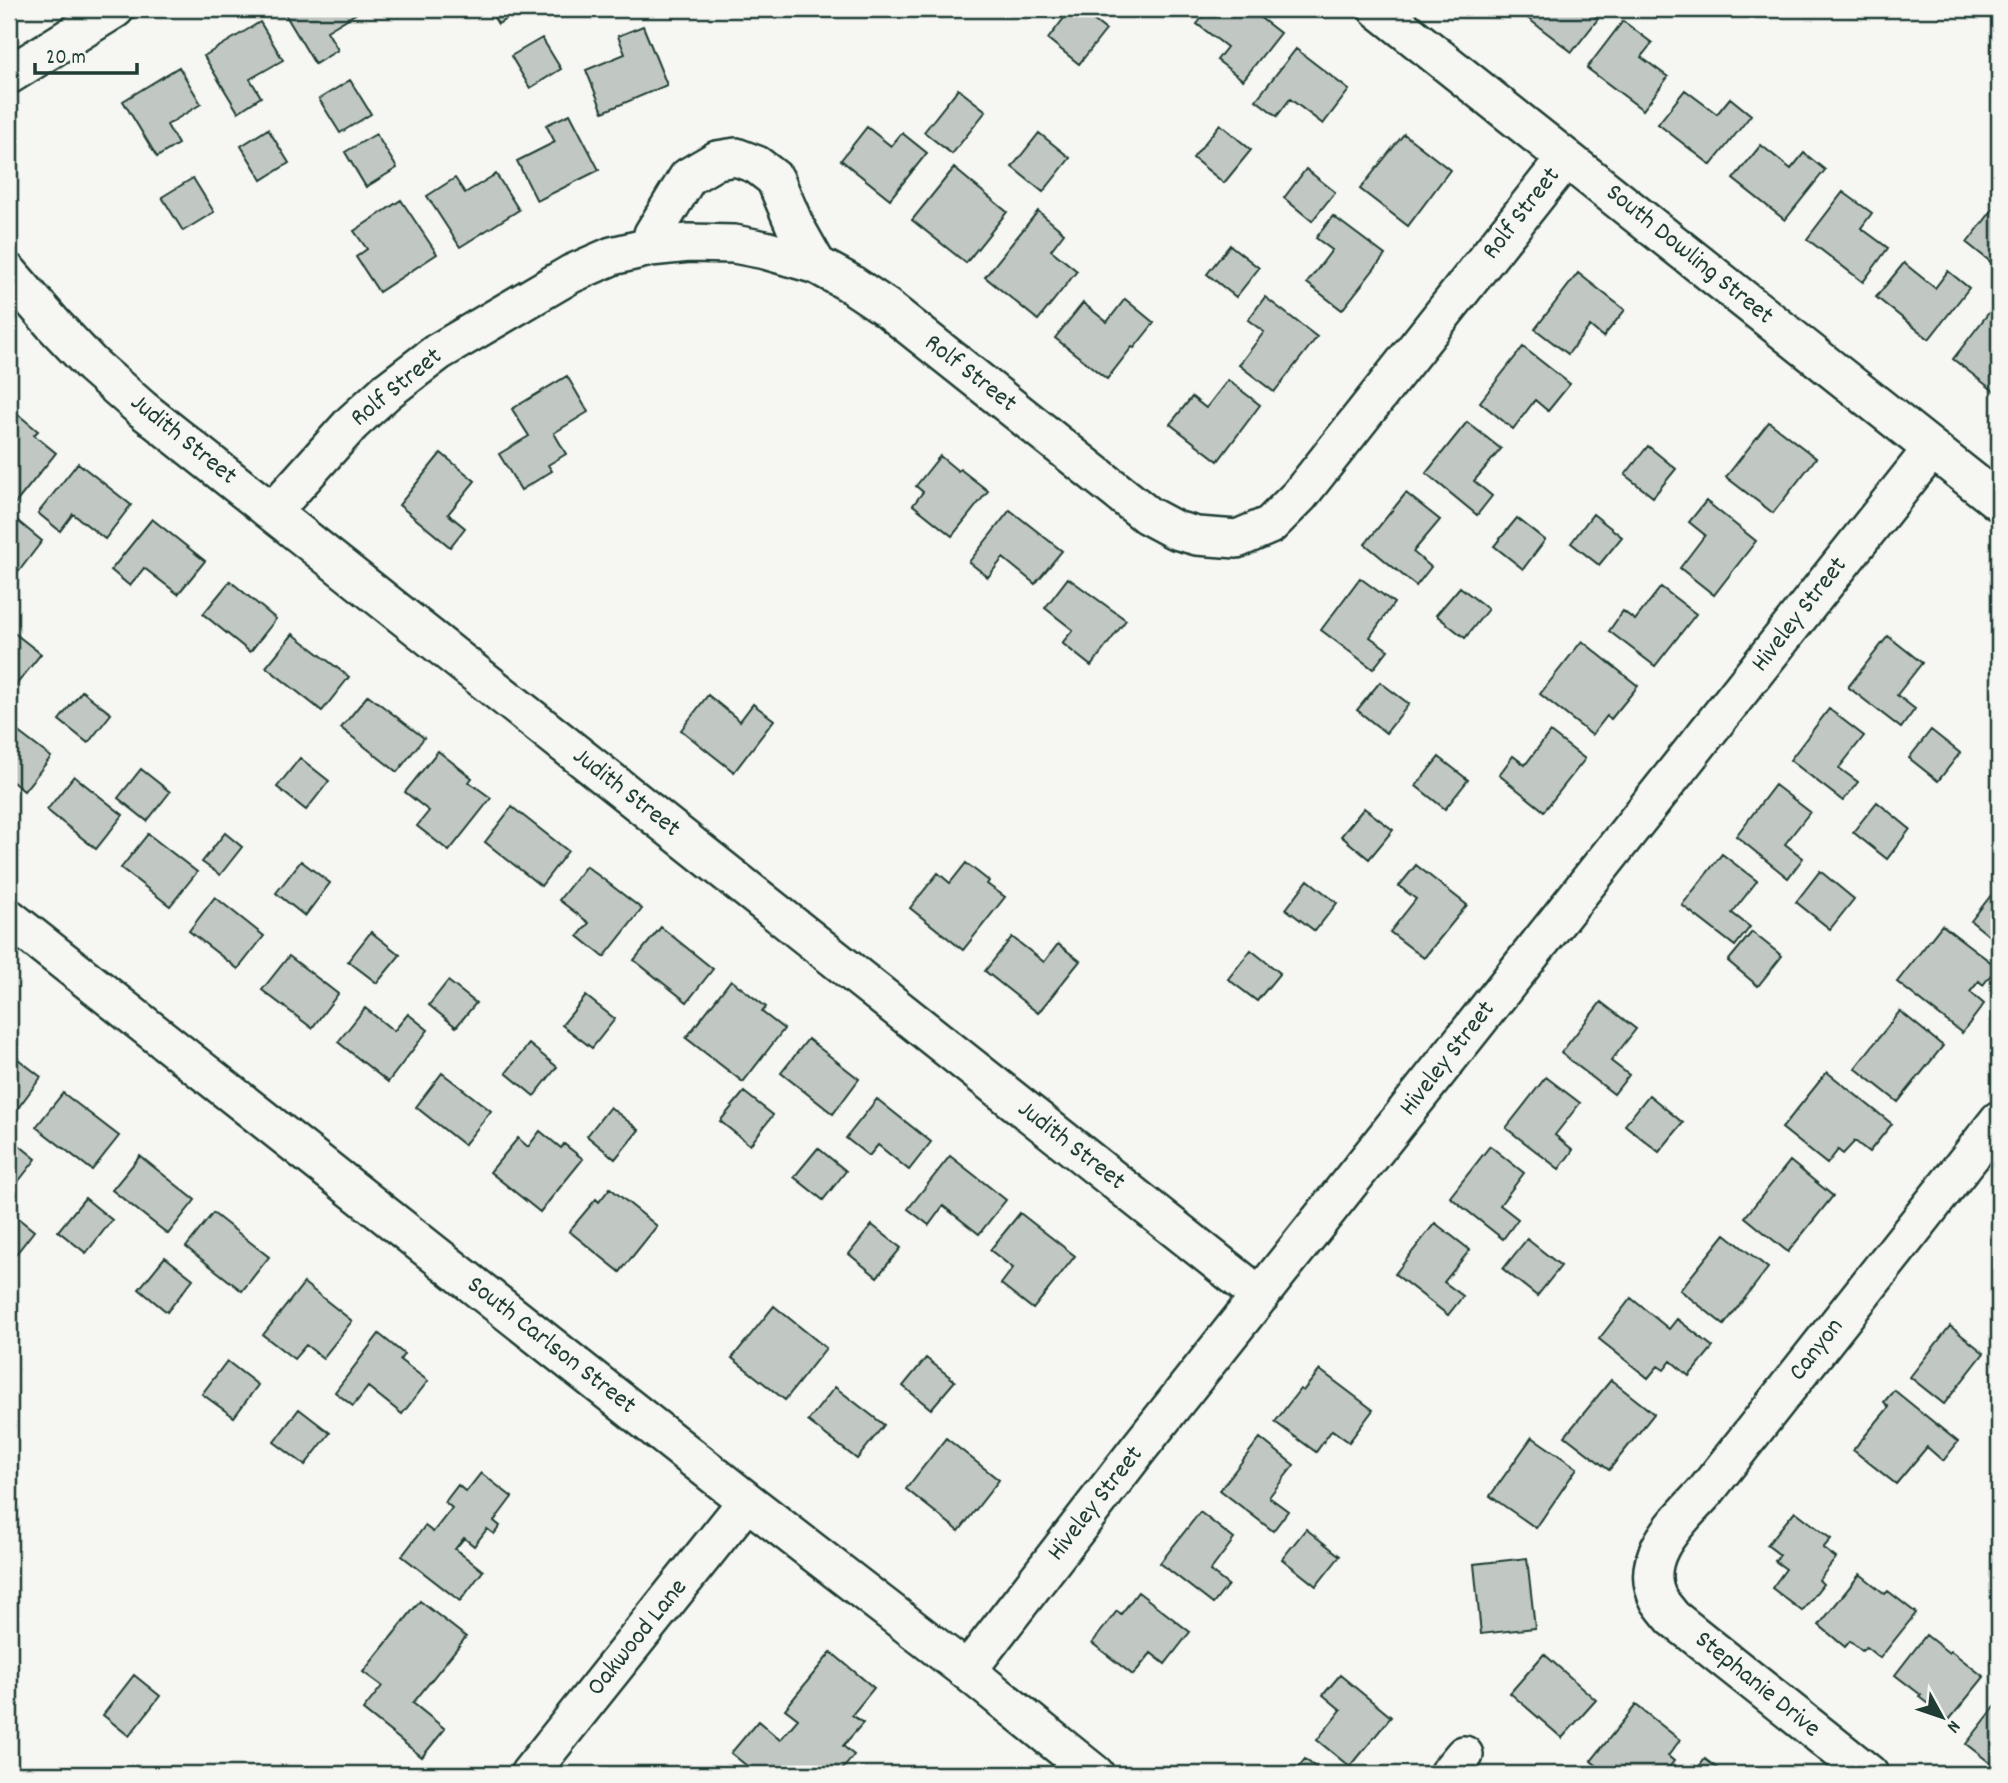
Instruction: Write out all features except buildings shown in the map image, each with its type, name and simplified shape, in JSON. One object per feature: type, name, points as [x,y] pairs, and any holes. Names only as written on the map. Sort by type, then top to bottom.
[{"type":"street","points":[[9,75],[115,9]]},
{"type":"street","name":"South Dowling Street","points":[[1378,9],[1999,502]]},
{"type":"street","points":[[650,247],[653,234],[688,177],[717,160],[736,158],[757,165],[775,179],[794,226],[817,265]]},
{"type":"street","name":"Rolf Street","points":[[272,512],[352,423],[387,391],[438,352],[571,274],[612,256],[650,247],[689,243],[734,244],[817,265],[848,282],[887,308],[1147,515],[1175,530],[1197,536],[1237,538],[1270,525],[1298,496],[1566,158]]},
{"type":"street","name":"Judith Street","points":[[9,273],[92,365],[142,409],[1260,1296]]},
{"type":"street","name":"Hiveley Street","points":[[967,1671],[1131,1458],[1932,450]]},
{"type":"street","name":"South Carlson Street","points":[[9,918],[1095,1774]]},
{"type":"street","name":"Canyon","points":[[1656,1587],[1653,1575],[1656,1556],[1664,1538],[1715,1480],[1999,1120]]},
{"type":"street","name":"Oakwood Lane","points":[[529,1774],[747,1501]]},
{"type":"street","name":"Stephanie Drive","points":[[1656,1587],[1658,1598],[1673,1618],[1869,1774]]}]
